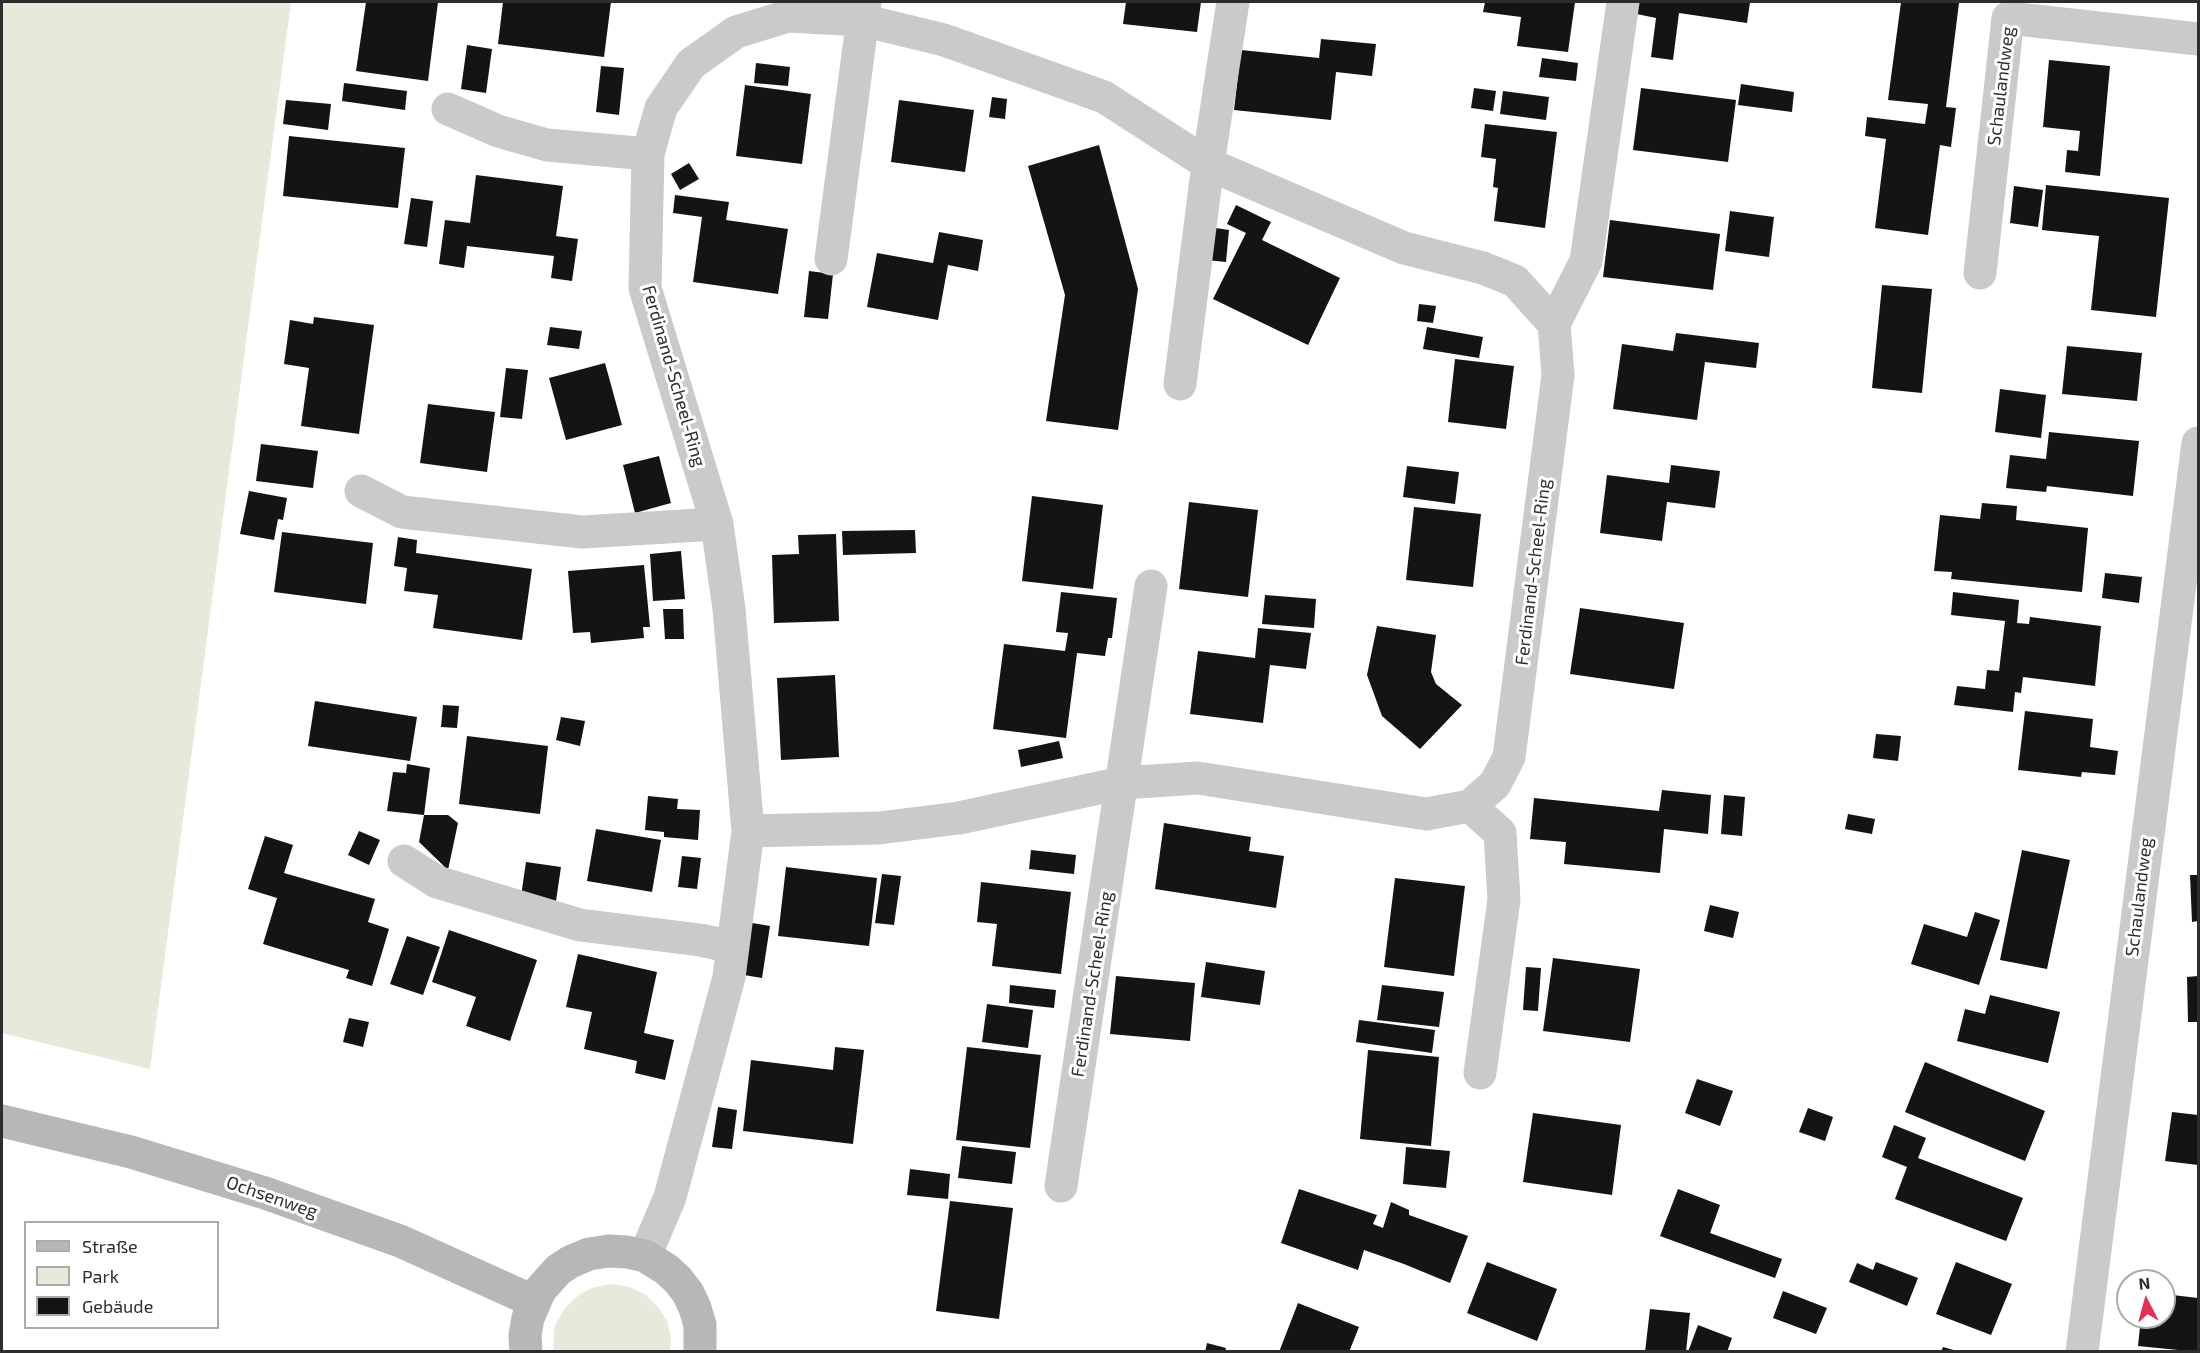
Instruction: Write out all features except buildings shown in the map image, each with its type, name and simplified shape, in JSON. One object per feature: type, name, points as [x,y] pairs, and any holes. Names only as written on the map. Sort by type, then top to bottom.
[{"type":"main road","name":"Ochsenweg","points":[[2,1121],[130,1152],[265,1193],[400,1242],[534,1301]]},
{"type":"main road","points":[[526,1352],[525,1335],[534,1301],[540,1290],[558,1270],[589,1254],[618,1251],[645,1256],[666,1269],[688,1293],[700,1325],[699,1352]]},
{"type":"street","points":[[1180,384],[1208,164],[1233,2]]},
{"type":"street","points":[[1554,324],[1586,261],[1623,2]]},
{"type":"street","points":[[831,259],[863,10]]},
{"type":"street","name":"Ferdinand-Scheel-Ring","points":[[645,1256],[670,1197],[729,977],[748,831],[729,609],[717,524],[645,288],[648,154],[661,108],[691,64],[736,32],[788,16],[863,10],[1104,97],[1208,164],[1404,248],[1483,268],[1515,281],[1554,324],[1558,375],[1509,757],[1495,784],[1470,806]]},
{"type":"street","name":"Schaulandweg","points":[[1980,273],[2008,18],[2199,39]]},
{"type":"street","points":[[448,109],[498,131],[546,145],[648,154]]},
{"type":"street","name":"Schaulandweg","points":[[2082,1352],[2199,443]]},
{"type":"street","points":[[361,491],[402,512],[582,532],[717,524]]},
{"type":"street","name":"Ferdinand-Scheel-Ring","points":[[1062,1186],[1151,586]]},
{"type":"street","points":[[748,831],[879,828],[959,818],[1122,783],[1198,778],[1426,814],[1470,806],[1500,833],[1504,900],[1480,1073]]},
{"type":"street","points":[[404,861],[437,882],[580,925],[700,940],[733,947]]},
{"type":"green space","points":[[2,2],[291,2],[150,1069],[2,1033]]},
{"type":"green space","points":[[613,1284],[630,1287],[646,1295],[659,1308],[668,1323],[670,1351],[554,1351],[555,1325],[565,1308],[580,1294],[595,1287]]}]
